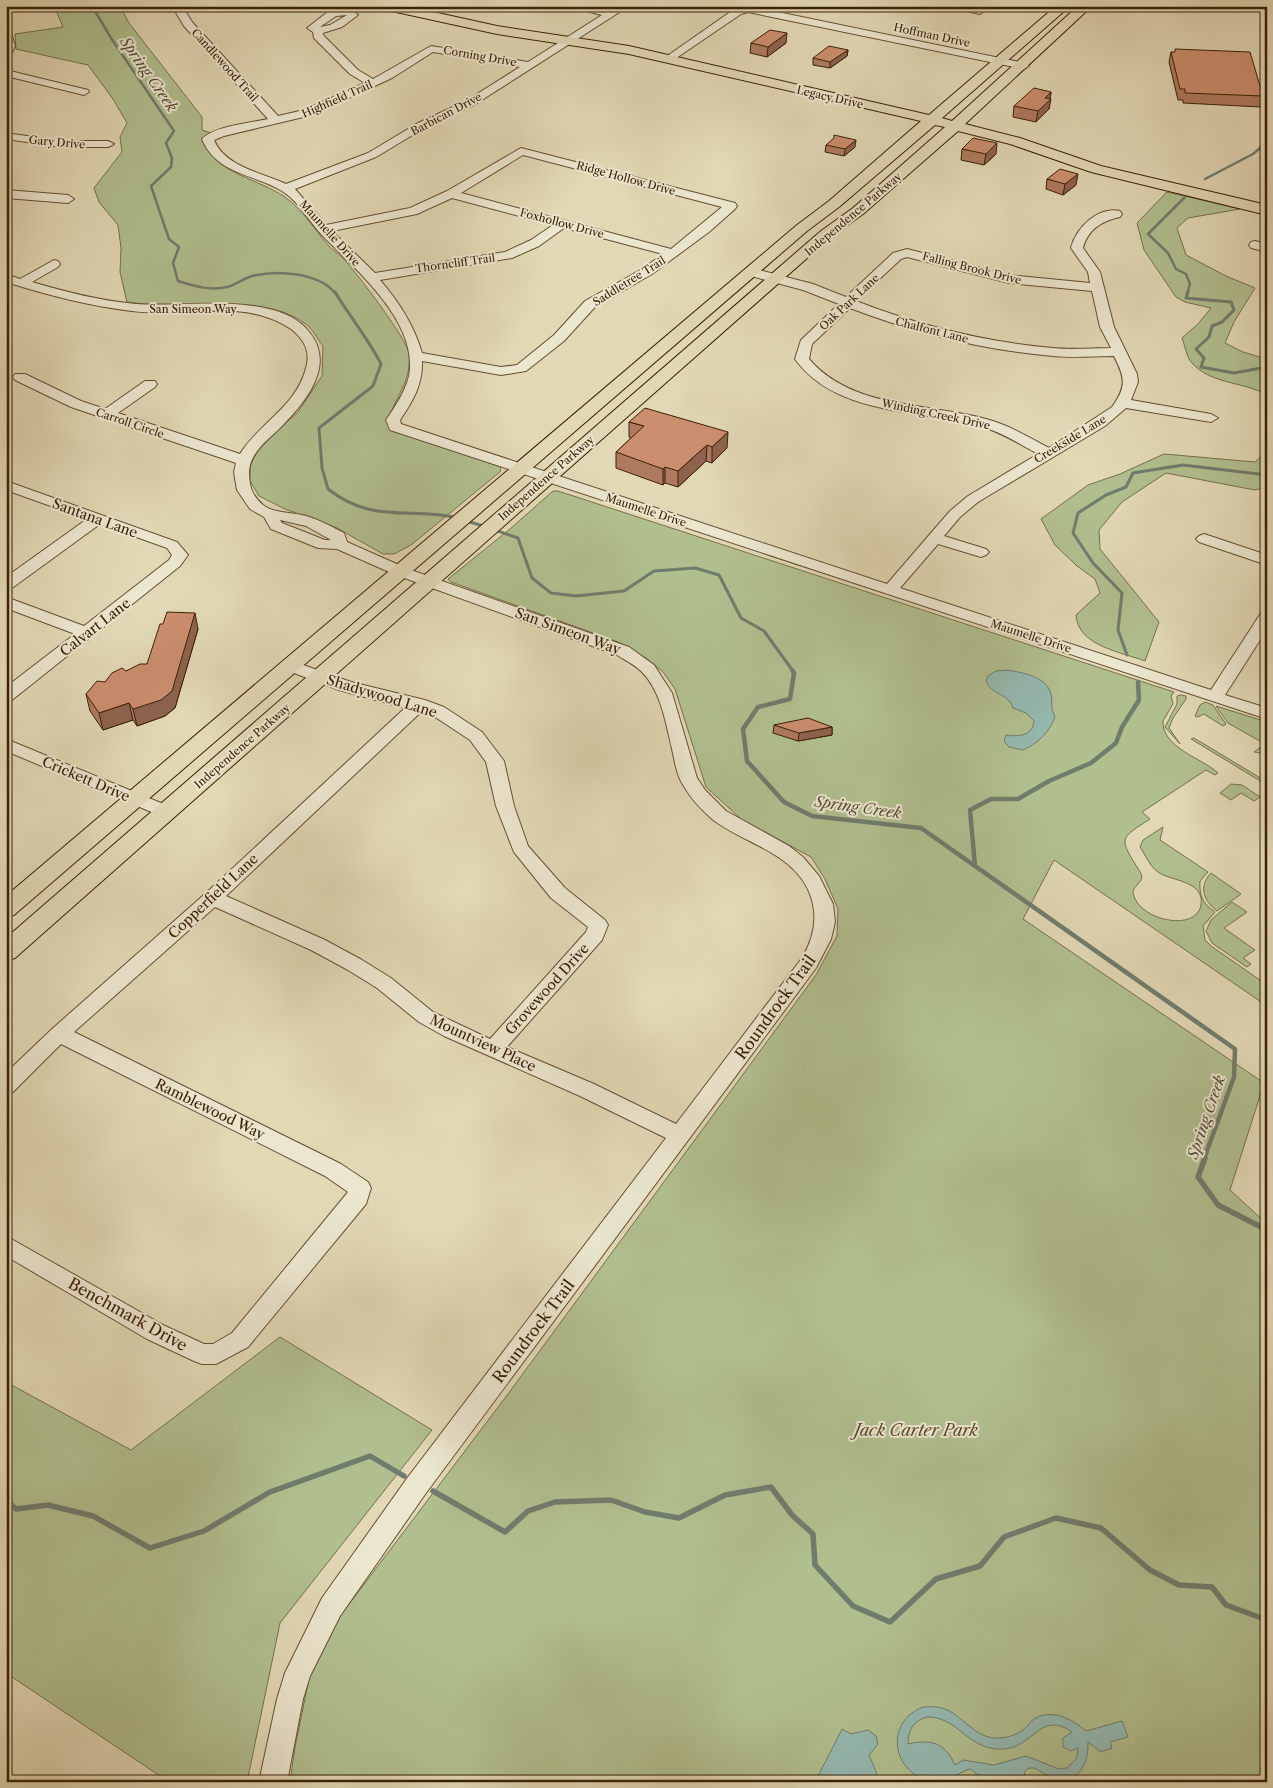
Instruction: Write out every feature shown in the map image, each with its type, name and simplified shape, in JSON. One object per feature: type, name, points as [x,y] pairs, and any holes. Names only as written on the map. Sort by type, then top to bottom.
[{"type":"main road","name":"Legacy Drive","points":[[387,6],[497,30],[576,37]]},
{"type":"main road","name":"Legacy Drive","points":[[422,6],[734,70],[833,88],[960,122],[1015,141],[1267,210]]},
{"type":"main road","name":"Independence Parkway","points":[[6,909],[402,572],[519,469],[1001,62],[1064,6]]},
{"type":"main road","name":"Independence Parkway","points":[[6,952],[826,234],[858,211],[1024,66],[1086,6]]},
{"type":"main road","points":[[1043,24],[1062,28]]},
{"type":"main road","name":"Legacy Drive","points":[[734,70],[780,85],[935,116]]},
{"type":"main road","points":[[780,85],[788,84],[820,90],[833,88]]},
{"type":"main road","name":"Legacy Drive","points":[[1085,160],[1267,199]]},
{"type":"main road","points":[[867,176],[890,183]]},
{"type":"street","name":"Candlewood Trail","points":[[177,6],[188,24],[276,121]]},
{"type":"street","points":[[572,6],[611,14]]},
{"type":"street","name":"Barbican Drive","points":[[284,188],[322,176],[372,155],[422,125],[470,103],[624,6]]},
{"type":"street","points":[[950,6],[984,9]]},
{"type":"street","points":[[673,56],[737,12],[748,9]]},
{"type":"street","name":"Hoffman Drive","points":[[748,9],[1024,66]]},
{"type":"street","points":[[318,30],[318,36],[354,72],[373,83]]},
{"type":"street","points":[[6,34],[10,46],[6,55]]},
{"type":"street","name":"Highfield Trail","points":[[208,139],[220,133],[308,114],[373,83],[408,64],[430,49]]},
{"type":"street","name":"Corning Drive","points":[[430,49],[529,65]]},
{"type":"street","points":[[6,73],[84,92]]},
{"type":"street","name":"Gary Drive","points":[[6,136],[61,144],[108,144]]},
{"type":"street","name":"Maumelle Drive","points":[[208,139],[211,147],[231,164],[260,179],[284,188],[307,205],[323,229],[396,308],[410,331],[416,373],[393,425],[400,430],[891,589],[1267,714]]},
{"type":"street","name":"Ridge Hollow Drive","points":[[451,194],[521,151],[731,206]]},
{"type":"street","points":[[6,194],[68,199]]},
{"type":"street","points":[[323,229],[398,215],[451,194]]},
{"type":"street","name":"Foxhollow Drive","points":[[451,194],[673,253]]},
{"type":"street","name":"Saddletree Trail","points":[[415,356],[502,371],[522,368],[559,338],[590,304],[648,271],[731,206]]},
{"type":"street","name":"Creekside Lane","points":[[891,589],[956,514],[974,499],[1100,423],[1122,403],[1131,382],[1128,366],[1107,327],[1096,287],[1094,272],[1079,254],[1078,240],[1092,223],[1106,216],[1116,214]]},
{"type":"street","name":"Thorncliff Trail","points":[[370,278],[508,255],[526,249],[562,224]]},
{"type":"street","name":"Falling Brook Drive","points":[[908,253],[1009,279],[1096,287]]},
{"type":"street","name":"Oak Park Lane","points":[[802,359],[806,343],[897,256],[908,253]]},
{"type":"street","points":[[22,283],[54,264]]},
{"type":"street","name":"Chalfont Lane","points":[[751,272],[808,287],[898,322],[990,344],[1054,352],[1120,352]]},
{"type":"street","name":"San Simeon Way","points":[[6,278],[65,295],[136,308],[217,307],[255,311],[280,318],[302,330],[316,352],[316,362],[311,376],[290,410],[258,438],[243,460],[241,472],[242,486],[254,505],[270,515],[276,526],[323,544],[339,544],[402,572],[602,643],[637,659],[657,680],[664,693],[689,781],[697,792],[713,811],[733,825],[789,854],[814,880],[822,901]]},
{"type":"street","name":"Winding Creek Drive","points":[[802,359],[808,370],[831,384],[857,396],[900,408],[984,422],[1048,453]]},
{"type":"street","name":"Carroll Circle","points":[[20,377],[49,392],[106,415],[243,460]]},
{"type":"street","points":[[106,415],[150,384]]},
{"type":"street","points":[[1122,403],[1212,418]]},
{"type":"street","name":"Santana Lane","points":[[6,485],[172,545],[180,555]]},
{"type":"street","points":[[6,584],[98,518]]},
{"type":"street","points":[[934,538],[980,552]]},
{"type":"street","points":[[1204,539],[1267,560]]},
{"type":"street","name":"Calvart Lane","points":[[6,696],[175,564],[180,555]]},
{"type":"street","points":[[6,602],[87,633]]},
{"type":"street","points":[[1216,696],[1267,616]]},
{"type":"street","name":"Shadywood Lane","points":[[292,666],[379,696],[419,704],[438,711],[461,724],[486,748],[495,761],[505,806],[520,848],[558,893],[598,925]]},
{"type":"street","name":"Copperfield Lane","points":[[6,1086],[59,1034],[213,898],[419,704]]},
{"type":"street","name":"Crickett Drive","points":[[6,744],[167,812]]},
{"type":"street","name":"Mountview Place","points":[[213,898],[318,945],[355,965],[384,983],[426,1017],[492,1050],[587,1090],[680,1135]]},
{"type":"street","name":"Roundrock Trail","points":[[273,1782],[290,1699],[298,1672],[331,1607],[418,1485],[809,963],[822,943],[825,928],[822,901]]},
{"type":"street","name":"Grovewood Drive","points":[[492,1050],[595,936],[598,925]]},
{"type":"street","name":"Ramblewood Way","points":[[59,1034],[333,1170],[360,1188]]},
{"type":"street","name":"Benchmark Drive","points":[[6,1246],[155,1332],[202,1354],[216,1354],[240,1340],[350,1210],[358,1198],[360,1188]]},
{"type":"green space","points":[[54,6],[120,6],[129,23],[202,117],[202,130],[211,133],[202,141],[209,152],[228,169],[285,197],[303,214],[330,247],[342,257],[358,276],[400,334],[409,354],[407,376],[392,410],[389,428],[501,467],[500,472],[411,545],[394,554],[383,554],[337,528],[285,509],[259,496],[250,481],[250,466],[260,446],[298,412],[322,376],[323,346],[307,325],[292,316],[255,306],[235,304],[153,305],[127,302],[120,272],[121,248],[118,225],[99,202],[94,188],[122,152],[120,137],[127,123],[113,99],[88,65],[16,49],[15,34],[63,27]]},
{"type":"green space","points":[[1167,192],[1240,209],[1188,218],[1177,228],[1186,255],[1226,276],[1255,288],[1234,322],[1225,343],[1243,352],[1267,359],[1267,395],[1209,375],[1200,370],[1189,358],[1182,338],[1198,324],[1211,308],[1185,302],[1176,297],[1144,250],[1137,223]]},
{"type":"green space","points":[[1267,451],[1267,487],[1255,490],[1166,473],[1122,502],[1099,530],[1100,549],[1159,622],[1145,661],[1113,651],[1092,641],[1084,634],[1079,626],[1076,615],[1100,593],[1095,579],[1077,566],[1055,545],[1041,519],[1088,485],[1120,474],[1164,454],[1255,462]]},
{"type":"green space","name":"Jack Carter Park","points":[[553,491],[558,491],[1174,692],[1171,696],[1173,704],[1163,721],[1164,730],[1176,745],[1218,773],[1215,775],[1206,770],[1142,812],[1150,819],[1128,835],[1125,844],[1142,877],[1133,891],[1136,901],[1143,909],[1154,915],[1178,921],[1188,919],[1197,914],[1201,905],[1201,897],[1198,891],[1185,882],[1163,875],[1155,870],[1140,847],[1143,840],[1163,827],[1160,840],[1208,872],[1200,881],[1200,891],[1207,906],[1215,912],[1203,926],[1205,940],[1267,985],[1267,1006],[1054,860],[1023,919],[1264,1083],[1230,1190],[1267,1224],[1267,1782],[290,1782],[310,1674],[334,1624],[508,1394],[816,975],[837,936],[838,909],[825,879],[811,857],[741,819],[706,787],[675,689],[663,672],[646,658],[618,642],[451,582],[448,579],[510,529]]},
{"type":"green space","points":[[1177,696],[1186,696],[1186,699],[1173,718],[1169,728],[1180,744],[1165,727],[1177,704]]},
{"type":"green space","points":[[1205,702],[1213,705],[1226,724],[1223,726],[1204,714],[1198,717],[1195,716],[1200,705]]},
{"type":"green space","points":[[1216,706],[1267,722],[1267,749],[1260,753],[1254,752],[1265,744],[1228,723]]},
{"type":"green space","points":[[1194,738],[1267,782],[1267,785],[1191,739]]},
{"type":"green space","points":[[1231,784],[1242,785],[1260,797],[1254,801],[1241,793],[1231,800],[1220,793]]},
{"type":"green space","points":[[1211,873],[1241,894],[1217,911],[1212,907],[1204,894],[1205,883]]},
{"type":"green space","points":[[1232,902],[1247,912],[1224,928],[1255,950],[1243,958],[1251,964],[1247,967],[1212,943],[1206,931],[1211,920]]},
{"type":"green space","points":[[280,1337],[432,1430],[280,1623],[247,1782],[169,1782],[6,1673],[6,1382],[131,1450]]},
{"type":"water","points":[[1006,670],[1039,679],[1051,694],[1055,717],[1053,723],[1042,737],[1023,750],[1009,747],[1004,741],[1006,735],[1015,736],[1028,733],[1034,721],[1026,713],[1013,708],[1008,699],[988,686],[986,681],[988,676],[996,671]]},
{"type":"water","points":[[923,1707],[940,1707],[956,1715],[982,1735],[998,1738],[1018,1733],[1034,1719],[1048,1715],[1062,1716],[1086,1731],[1122,1721],[1128,1737],[1110,1742],[1112,1748],[1101,1752],[1088,1742],[1088,1751],[1083,1766],[1074,1777],[1067,1779],[1048,1776],[1031,1768],[1025,1771],[1023,1782],[988,1782],[970,1769],[947,1780],[937,1782],[917,1776],[901,1758],[898,1747],[898,1735],[902,1724],[910,1714]],"holes":[[[927,1717],[938,1718],[956,1727],[972,1740],[982,1745],[1004,1749],[1014,1747],[1044,1727],[1052,1725],[1061,1726],[1072,1732],[1063,1738],[1063,1747],[1071,1751],[1078,1748],[1077,1758],[1067,1768],[1059,1769],[1026,1756],[994,1765],[963,1760],[955,1765],[947,1751],[936,1744],[930,1742],[908,1744],[910,1730],[918,1721]]]},
{"type":"water","points":[[842,1729],[851,1734],[868,1730],[876,1736],[878,1744],[869,1755],[877,1774],[872,1782],[815,1782]]},
{"type":"building","points":[[770,30],[787,33],[768,47],[751,43]]},
{"type":"building","points":[[829,46],[848,50],[830,62],[813,58]]},
{"type":"building","points":[[1175,49],[1250,52],[1263,96],[1185,93],[1185,89],[1180,89],[1171,52],[1175,52]]},
{"type":"building","points":[[1034,88],[1051,92],[1045,98],[1051,99],[1038,111],[1014,106]]},
{"type":"building","points":[[834,135],[856,140],[845,149],[826,145],[834,138]]},
{"type":"building","points":[[973,138],[997,143],[986,154],[962,149]]},
{"type":"building","points":[[1060,169],[1078,174],[1065,184],[1047,179]]},
{"type":"building","points":[[645,408],[728,432],[712,447],[707,445],[678,471],[665,467],[663,469],[616,452],[644,426],[629,422]]},
{"type":"building","points":[[167,612],[195,613],[172,691],[161,700],[133,709],[129,703],[99,713],[86,694],[97,681],[105,682],[112,673],[122,668],[126,671],[140,664],[147,664],[160,624],[163,624]]},
{"type":"building","points":[[808,718],[832,727],[799,733],[774,725]]},
{"type":"waterway","name":"Spring Creek","points":[[92,6],[111,38],[174,131],[166,143],[172,158],[171,167],[151,186],[169,239],[179,247],[173,263],[178,281],[202,287],[221,288],[252,276],[285,273],[297,274],[319,281],[336,294]]},
{"type":"waterway","points":[[1205,179],[1253,154],[1267,142]]},
{"type":"waterway","points":[[1185,197],[1148,234],[1168,253],[1176,269],[1186,274],[1190,284],[1187,294]]},
{"type":"waterway","name":"Spring Creek","points":[[335,292],[381,364],[373,386],[319,428],[322,468],[328,489],[344,500],[376,511],[459,518]]},
{"type":"waterway","points":[[1188,292],[1186,298],[1231,302],[1234,310],[1222,322],[1212,326],[1209,337],[1196,349],[1204,358],[1201,367],[1234,373],[1267,367]]},
{"type":"waterway","points":[[1127,655],[1118,630],[1122,593],[1093,563],[1073,533],[1078,513],[1106,495],[1126,487],[1133,473],[1183,465],[1267,475]]},
{"type":"waterway","name":"Spring Creek","points":[[466,521],[487,527]]},
{"type":"waterway","name":"Spring Creek","points":[[495,530],[518,538],[532,578],[551,593],[576,596],[624,591],[654,571],[695,568],[719,575],[741,618],[764,631],[793,671]]},
{"type":"waterway","name":"Spring Creek","points":[[792,670],[794,673],[790,699],[758,707],[743,729],[747,761],[784,802],[812,816],[921,828],[1235,1049],[1234,1077],[1204,1159]]},
{"type":"waterway","points":[[975,866],[970,810],[991,799],[1018,799],[1049,781],[1091,763],[1116,743],[1122,727],[1139,700],[1138,682]]},
{"type":"waterway","name":"Spring Creek","points":[[1205,1158],[1198,1177],[1218,1205],[1267,1230]]},
{"type":"waterway","points":[[6,1500],[16,1509],[48,1505],[93,1516],[150,1548],[204,1531],[270,1492],[370,1456],[404,1476]]},
{"type":"waterway","points":[[433,1491],[505,1532],[528,1511],[555,1502],[611,1500],[645,1512],[679,1518],[725,1495],[771,1487],[792,1515],[813,1534],[815,1565],[853,1606],[890,1622],[936,1579],[980,1566],[1004,1537],[1056,1518],[1101,1528],[1150,1570],[1179,1585],[1212,1587],[1226,1605],[1267,1620]]}]
